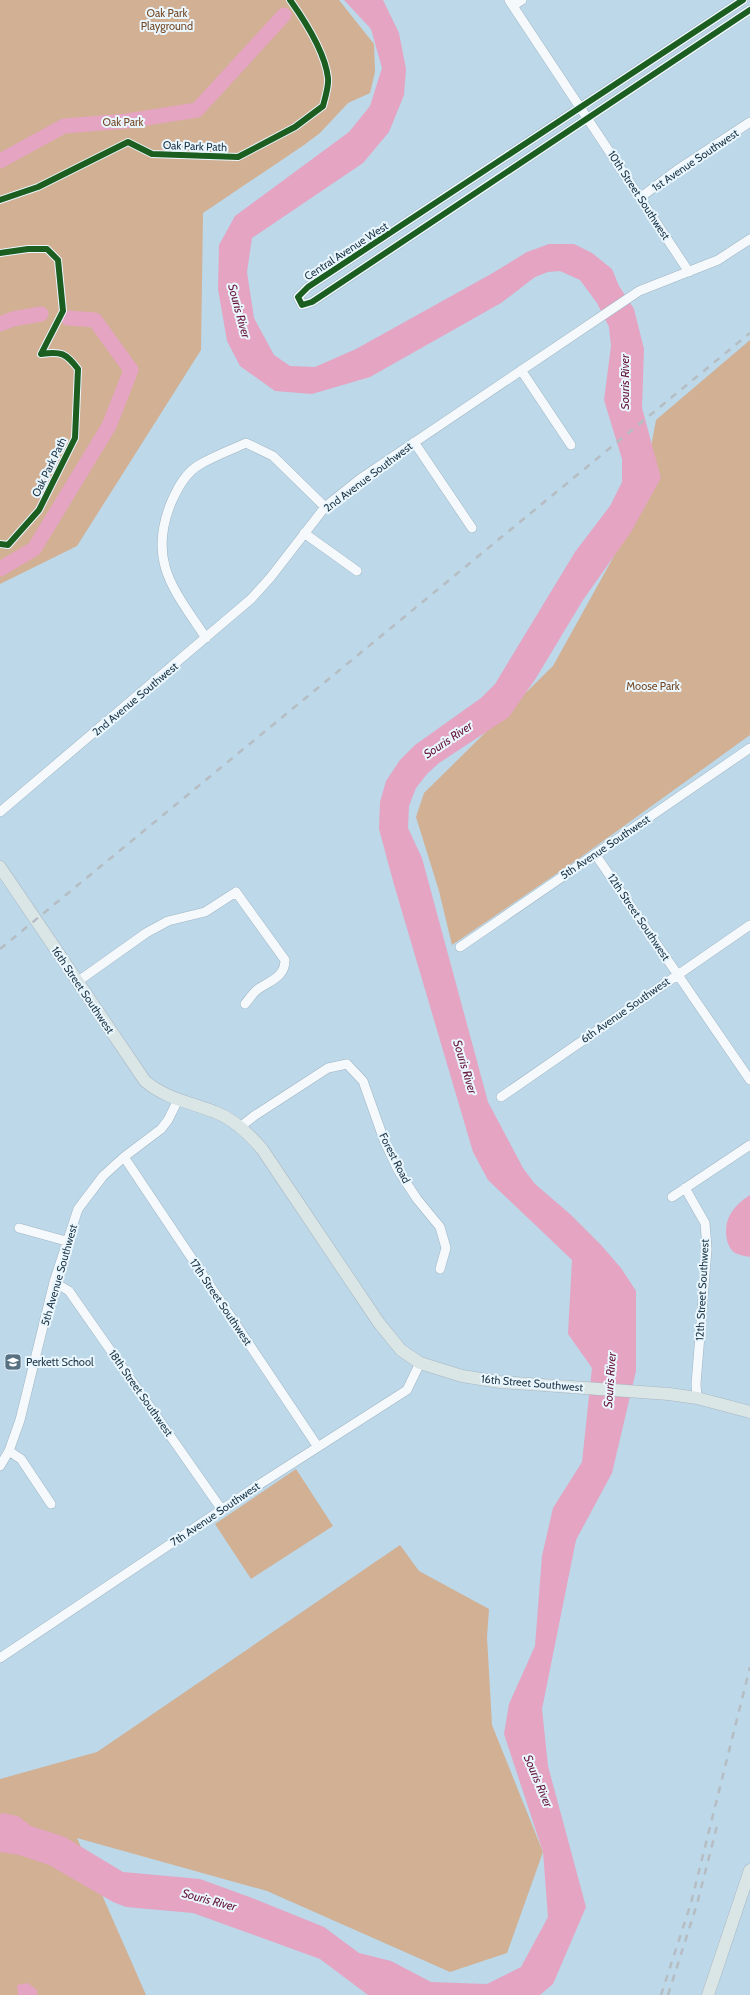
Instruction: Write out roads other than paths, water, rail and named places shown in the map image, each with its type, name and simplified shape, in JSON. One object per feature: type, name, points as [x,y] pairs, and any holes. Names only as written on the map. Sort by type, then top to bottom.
[{"type":"main road","name":"16th Street Southwest","points":[[0,867],[145,1081],[157,1091],[178,1100]]},
{"type":"main road","points":[[178,1100],[215,1112],[240,1127]]},
{"type":"main road","name":"16th Street Southwest","points":[[240,1127],[251,1136],[262,1149],[379,1323],[401,1350],[420,1363],[462,1376],[500,1382],[640,1391],[697,1398],[750,1412]]},
{"type":"main road","points":[[708,1995],[750,1870]]},
{"type":"street","points":[[511,3],[522,0]]},
{"type":"street","points":[[581,108],[743,0]]},
{"type":"street","name":"10th Street Southwest","points":[[511,3],[689,272]]},
{"type":"street","name":"Central Avenue West","points":[[581,108],[308,287],[298,297],[302,305],[312,302],[750,10]]},
{"type":"street","name":"1st Avenue Southwest","points":[[641,198],[677,170],[750,122]]},
{"type":"street","name":"2nd Avenue Southwest","points":[[0,812],[251,599],[270,578],[325,507],[414,442],[639,291],[718,260],[750,239]]},
{"type":"street","points":[[521,370],[571,445]]},
{"type":"street","points":[[414,442],[472,528]]},
{"type":"street","points":[[206,638],[172,585],[163,565],[160,547],[167,513],[178,487],[198,465],[246,443],[273,456],[325,507]]},
{"type":"street","points":[[304,533],[357,571]]},
{"type":"street","name":"5th Avenue Southwest","points":[[460,948],[750,748]]},
{"type":"street","name":"12th Street Southwest","points":[[595,854],[750,1080]]},
{"type":"street","points":[[77,982],[168,921],[205,912],[236,892],[285,960],[285,968],[280,976],[256,990],[245,1004]]},
{"type":"street","name":"6th Avenue Southwest","points":[[501,1097],[750,924]]},
{"type":"street","name":"Forest Road","points":[[240,1127],[254,1116],[328,1068],[347,1064],[364,1081],[384,1140],[398,1170],[417,1199],[440,1228],[446,1248],[440,1269]]},
{"type":"street","name":"5th Avenue Southwest","points":[[0,1466],[9,1451],[20,1420],[54,1282],[66,1241],[78,1210],[103,1176],[124,1157],[161,1129],[168,1120],[178,1100]]},
{"type":"street","points":[[672,1197],[750,1145]]},
{"type":"street","name":"17th Street Southwest","points":[[124,1157],[318,1447]]},
{"type":"street","name":"12th Street Southwest","points":[[684,1188],[705,1223],[707,1249],[696,1384],[697,1398]]},
{"type":"street","points":[[19,1228],[66,1241]]},
{"type":"street","name":"18th Street Southwest","points":[[54,1282],[69,1291],[222,1510]]},
{"type":"street","name":"7th Avenue Southwest","points":[[0,1658],[222,1510],[407,1390],[420,1363]]},
{"type":"street","points":[[9,1451],[21,1460],[51,1504]]},
{"type":"water","name":"Souris River","points":[[344,0],[383,0],[399,33],[406,69],[404,95],[389,132],[363,163],[252,238],[247,272],[254,318],[274,355],[290,366],[315,367],[356,349],[491,274],[527,252],[549,244],[574,244],[592,253],[612,269],[619,286],[634,309],[644,349],[642,408],[661,478],[631,532],[583,600],[536,678],[509,717],[439,763],[427,774],[416,788],[409,806],[408,828],[422,858],[488,1102],[523,1168],[535,1184],[570,1214],[601,1245],[621,1268],[636,1291],[636,1371],[612,1473],[576,1540],[542,1709],[548,1766],[586,1907],[553,1984],[540,1995],[368,1995],[320,1959],[193,1913],[126,1907],[113,1902],[49,1865],[19,1855],[0,1852],[0,1815],[2,1813],[18,1816],[31,1826],[65,1837],[123,1872],[200,1879],[324,1927],[359,1953],[391,1961],[431,1982],[487,1984],[521,1967],[548,1917],[543,1852],[504,1734],[509,1704],[535,1646],[542,1556],[553,1508],[582,1462],[592,1368],[568,1334],[572,1260],[488,1180],[473,1152],[379,829],[380,802],[386,781],[400,760],[415,745],[481,698],[495,684],[575,552],[610,506],[622,482],[622,459],[604,400],[611,346],[609,327],[597,303],[580,280],[560,271],[548,272],[535,277],[501,303],[370,377],[312,394],[275,391],[240,366],[227,341],[218,289],[219,245],[235,216],[349,132],[370,106],[382,68],[371,29]]},
{"type":"water","points":[[750,1195],[750,1257],[737,1254],[731,1249],[727,1240],[726,1229],[728,1219],[732,1212],[744,1199]]},
{"type":"water","points":[[28,1983],[37,1990],[37,1995],[18,1995],[17,1985]]},
{"type":"waterway","points":[[0,161],[64,126],[127,121],[197,110],[284,15]]},
{"type":"waterway","points":[[0,324],[13,319],[41,314]]},
{"type":"waterway","points":[[0,569],[34,549],[109,426],[131,370],[95,320],[68,318]]},
{"type":"railway","points":[[0,949],[750,333]]},
{"type":"railway","points":[[661,1995],[691,1903],[750,1667]]},
{"type":"railway","points":[[668,1995],[697,1904],[717,1826]]},
{"type":"place","name":"Perkett School","points":[[13,1362]]},
{"type":"park label","name":"Oak Park Playground","points":[[167,19]]},
{"type":"park label","name":"Oak Park","points":[[123,122]]},
{"type":"park label","name":"Moose Park","points":[[653,686]]}]
